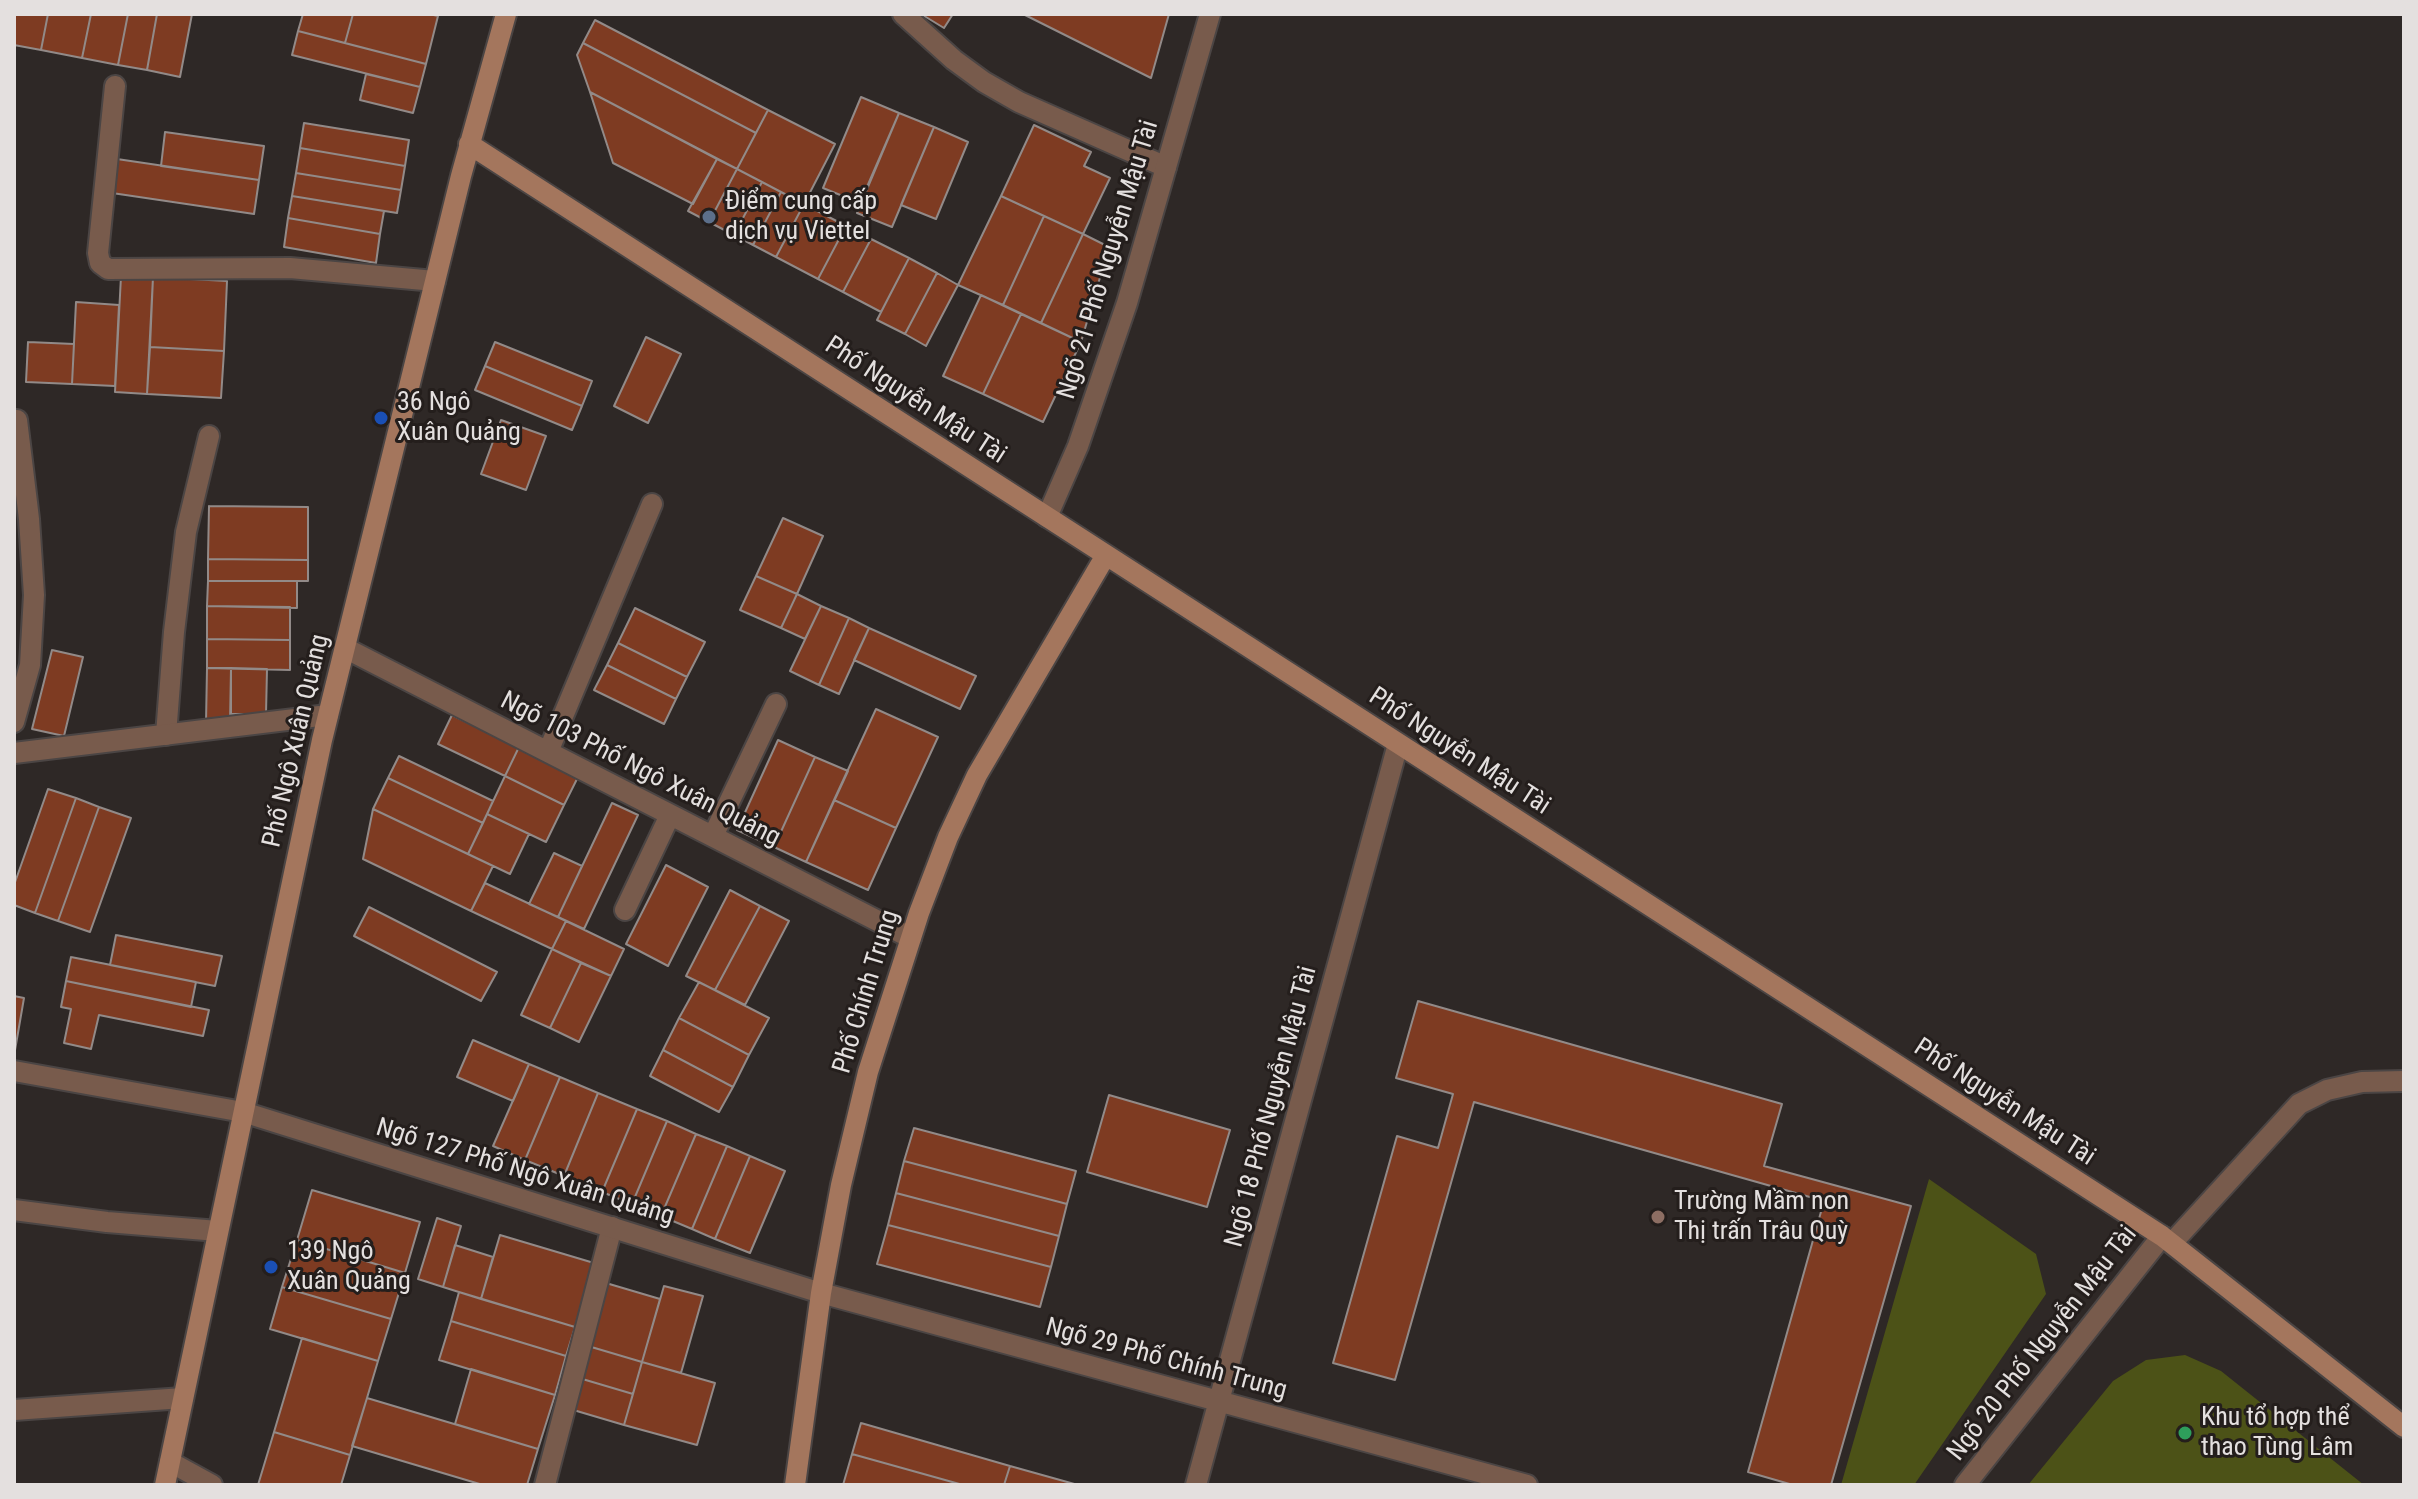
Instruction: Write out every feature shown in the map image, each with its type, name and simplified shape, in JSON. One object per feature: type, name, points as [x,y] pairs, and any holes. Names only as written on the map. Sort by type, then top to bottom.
[{"type":"street","name":"Phố Ngô Xuân Quảng","points":[[165,1485],[328,715],[469,144],[506,14]]},
{"type":"street","points":[[903,14],[954,60],[1007,96],[1166,167]]},
{"type":"street","name":"Ngõ 21 Phố Nguyễn Mậu Tài","points":[[1047,517],[1078,446],[1122,317],[1210,14]]},
{"type":"street","points":[[115,86],[98,253],[100,263],[108,269],[290,268],[435,281]]},
{"type":"street","name":"Phố Nguyễn Mậu Tài","points":[[469,144],[2167,1240],[2404,1427]]},
{"type":"street","points":[[14,722],[30,665],[34,595],[17,420]]},
{"type":"street","points":[[166,735],[186,532],[209,436]]},
{"type":"street","points":[[548,752],[652,504]]},
{"type":"street","name":"Phố Chính Trung","points":[[795,1485],[821,1293],[841,1185],[868,1072],[911,938],[948,837],[977,775],[1106,555]]},
{"type":"street","name":"Ngõ 103 Phố Ngô Xuân Quảng","points":[[345,648],[911,938]]},
{"type":"street","points":[[713,836],[776,704]]},
{"type":"street","points":[[14,753],[328,715]]},
{"type":"street","name":"Ngõ 18 Phố Nguyễn Mậu Tài","points":[[1196,1485],[1398,744]]},
{"type":"street","points":[[625,910],[670,815]]},
{"type":"street","name":"Ngõ 127 Phố Ngô Xuân Quảng","points":[[14,1071],[243,1112],[791,1284]]},
{"type":"street","name":"Ngõ 20 Phố Nguyễn Mậu Tài","points":[[1965,1485],[2167,1240],[2299,1104],[2327,1090],[2362,1082],[2404,1081]]},
{"type":"street","points":[[14,1210],[107,1222],[218,1231]]},
{"type":"street","points":[[545,1485],[612,1227]]},
{"type":"street","name":"Ngõ 29 Phố Chính Trung","points":[[791,1284],[1527,1485]]},
{"type":"street","points":[[14,1410],[183,1398]]},
{"type":"street","points":[[170,1462],[212,1485]]},
{"type":"green space","points":[[1929,1179],[2036,1254],[2046,1294],[1914,1485],[1841,1485]]},
{"type":"green space","name":"Khu tổ hợp thể thao Tùng Lâm","points":[[2185,1355],[2221,1371],[2364,1485],[2028,1485],[2113,1381],[2146,1360]]},
{"type":"building","points":[[14,14],[48,14],[41,50],[14,45]]},
{"type":"building","points":[[48,14],[91,14],[82,58],[41,50]]},
{"type":"building","points":[[91,14],[128,14],[118,65],[82,58]]},
{"type":"building","points":[[128,14],[157,14],[147,70],[118,65]]},
{"type":"building","points":[[157,14],[192,14],[180,77],[147,70]]},
{"type":"building","points":[[303,14],[353,14],[345,43],[298,31]]},
{"type":"building","points":[[353,14],[438,16],[426,64],[345,43]]},
{"type":"building","points":[[921,14],[953,14],[944,28]]},
{"type":"building","points":[[1023,14],[1169,14],[1151,78]]},
{"type":"building","points":[[595,20],[768,110],[756,133],[583,43]]},
{"type":"building","points":[[298,31],[426,64],[420,87],[292,55]]},
{"type":"building","points":[[583,43],[756,133],[737,169],[590,92],[577,55]]},
{"type":"building","points":[[366,74],[420,87],[413,113],[360,100]]},
{"type":"building","points":[[590,92],[717,159],[693,204],[613,163]]},
{"type":"building","points":[[861,97],[899,113],[860,203],[823,188]]},
{"type":"building","points":[[768,110],[835,144],[804,204],[737,169]]},
{"type":"building","points":[[899,113],[934,127],[892,227],[857,213]]},
{"type":"building","points":[[304,123],[409,140],[405,166],[300,148]]},
{"type":"building","points":[[1034,125],[1091,152],[1084,166],[1110,178],[1083,234],[1001,196]]},
{"type":"building","points":[[934,127],[968,142],[936,219],[901,205]]},
{"type":"building","points":[[165,132],[264,146],[259,180],[161,166]]},
{"type":"building","points":[[300,148],[405,166],[401,190],[296,173]]},
{"type":"building","points":[[117,159],[259,180],[254,214],[112,193]]},
{"type":"building","points":[[717,159],[737,169],[709,222],[688,211]]},
{"type":"building","points":[[737,169],[762,182],[734,235],[709,222]]},
{"type":"building","points":[[296,173],[401,190],[397,213],[292,196]]},
{"type":"building","points":[[762,182],[781,192],[753,245],[734,235]]},
{"type":"building","points":[[781,192],[804,204],[776,257],[753,245]]},
{"type":"building","points":[[292,196],[384,211],[380,234],[288,218]]},
{"type":"building","points":[[1001,196],[1044,216],[1003,305],[958,285]]},
{"type":"building","points":[[804,204],[846,226],[818,279],[776,257]]},
{"type":"building","points":[[1044,216],[1083,234],[1041,323],[1003,305]]},
{"type":"building","points":[[288,218],[380,234],[376,263],[284,247]]},
{"type":"building","points":[[846,226],[871,239],[843,292],[818,279]]},
{"type":"building","points":[[1083,234],[1109,247],[1081,342],[1041,323]]},
{"type":"building","points":[[871,239],[909,258],[881,312],[843,292]]},
{"type":"building","points":[[909,258],[937,273],[905,334],[877,320]]},
{"type":"building","points":[[937,273],[958,285],[926,346],[905,334]]},
{"type":"building","points":[[121,276],[153,277],[147,394],[115,392]]},
{"type":"building","points":[[153,277],[227,281],[224,351],[150,347]]},
{"type":"building","points":[[981,295],[1021,314],[983,394],[943,376]]},
{"type":"building","points":[[76,302],[119,305],[115,386],[72,384]]},
{"type":"building","points":[[1021,314],[1081,342],[1043,422],[983,394]]},
{"type":"building","points":[[646,337],[681,354],[648,423],[614,406]]},
{"type":"building","points":[[28,342],[74,344],[72,384],[26,382]]},
{"type":"building","points":[[495,342],[592,381],[582,406],[485,366]]},
{"type":"building","points":[[150,347],[224,351],[221,398],[147,394]]},
{"type":"building","points":[[485,366],[582,406],[572,430],[475,390]]},
{"type":"building","points":[[501,420],[546,436],[526,490],[481,474]]},
{"type":"building","points":[[209,506],[308,507],[308,560],[208,559]]},
{"type":"building","points":[[783,518],[823,536],[797,594],[756,576]]},
{"type":"building","points":[[208,559],[308,560],[308,581],[208,581]]},
{"type":"building","points":[[756,576],[797,594],[781,628],[740,610]]},
{"type":"building","points":[[208,581],[297,581],[297,608],[207,606]]},
{"type":"building","points":[[797,594],[821,606],[805,639],[781,628]]},
{"type":"building","points":[[207,606],[290,607],[290,640],[207,639]]},
{"type":"building","points":[[821,606],[849,618],[819,685],[790,671]]},
{"type":"building","points":[[635,608],[705,642],[687,677],[618,643]]},
{"type":"building","points":[[849,618],[869,628],[839,694],[819,685]]},
{"type":"building","points":[[869,628],[976,676],[960,709],[854,660]]},
{"type":"building","points":[[207,639],[290,640],[290,670],[207,668]]},
{"type":"building","points":[[618,643],[687,677],[676,699],[607,665]]},
{"type":"building","points":[[52,650],[83,657],[64,736],[32,729]]},
{"type":"building","points":[[607,665],[676,699],[664,724],[594,690]]},
{"type":"building","points":[[207,668],[231,668],[230,723],[206,723]]},
{"type":"building","points":[[231,668],[267,669],[266,714],[231,714]]},
{"type":"building","points":[[876,709],[938,737],[896,828],[834,800]]},
{"type":"building","points":[[452,715],[519,747],[505,776],[438,744]]},
{"type":"building","points":[[778,740],[815,757],[774,847],[737,830]]},
{"type":"building","points":[[519,747],[579,775],[564,805],[505,776]]},
{"type":"building","points":[[399,756],[493,801],[483,823],[388,778]]},
{"type":"building","points":[[815,757],[848,771],[806,862],[774,847]]},
{"type":"building","points":[[505,776],[564,805],[546,842],[487,814]]},
{"type":"building","points":[[388,778],[483,823],[468,854],[373,809]]},
{"type":"building","points":[[48,789],[76,798],[35,913],[14,905],[14,885]]},
{"type":"building","points":[[76,798],[99,807],[58,921],[35,913]]},
{"type":"building","points":[[834,800],[896,828],[868,890],[806,862]]},
{"type":"building","points":[[612,803],[638,815],[584,929],[558,917]]},
{"type":"building","points":[[99,807],[131,818],[90,932],[58,921]]},
{"type":"building","points":[[373,809],[493,866],[471,911],[363,859]]},
{"type":"building","points":[[487,814],[529,834],[510,874],[468,854]]},
{"type":"building","points":[[554,853],[582,866],[558,917],[529,904]]},
{"type":"building","points":[[666,865],[708,887],[668,966],[626,944]]},
{"type":"building","points":[[485,883],[566,921],[552,949],[471,911]]},
{"type":"building","points":[[730,890],[760,906],[715,990],[686,976]]},
{"type":"building","points":[[760,906],[789,921],[745,1005],[715,990]]},
{"type":"building","points":[[369,907],[497,972],[481,1001],[354,936]]},
{"type":"building","points":[[566,921],[624,949],[611,976],[552,949]]},
{"type":"building","points":[[116,935],[222,956],[215,986],[110,965]]},
{"type":"building","points":[[552,949],[581,963],[550,1028],[521,1015]]},
{"type":"building","points":[[71,957],[196,982],[191,1007],[66,981]]},
{"type":"building","points":[[581,963],[611,976],[579,1042],[550,1028]]},
{"type":"building","points":[[66,981],[209,1010],[203,1036],[99,1015],[91,1049],[64,1043],[71,1009],[61,1007]]},
{"type":"building","points":[[699,982],[769,1018],[749,1055],[679,1018]]},
{"type":"building","points":[[14,996],[24,998],[14,1056]]},
{"type":"building","points":[[1418,1001],[1782,1104],[1764,1166],[1911,1206],[1831,1485],[1793,1485],[1748,1472],[1824,1201],[1474,1102],[1395,1380],[1333,1363],[1397,1136],[1438,1148],[1453,1094],[1396,1078]]},
{"type":"building","points":[[679,1018],[749,1055],[733,1087],[663,1050]]},
{"type":"building","points":[[473,1040],[529,1064],[513,1101],[457,1077]]},
{"type":"building","points":[[663,1050],[733,1087],[719,1112],[650,1076]]},
{"type":"building","points":[[529,1064],[560,1077],[525,1160],[493,1146]]},
{"type":"building","points":[[560,1077],[598,1093],[564,1176],[525,1160]]},
{"type":"building","points":[[598,1093],[637,1109],[602,1192],[564,1176]]},
{"type":"building","points":[[1109,1095],[1230,1130],[1207,1207],[1087,1172]]},
{"type":"building","points":[[637,1109],[667,1121],[632,1204],[602,1192]]},
{"type":"building","points":[[667,1121],[696,1134],[661,1216],[632,1204]]},
{"type":"building","points":[[914,1128],[1076,1171],[1067,1204],[904,1161]]},
{"type":"building","points":[[696,1134],[727,1146],[692,1229],[661,1216]]},
{"type":"building","points":[[727,1146],[750,1156],[715,1239],[692,1229]]},
{"type":"building","points":[[750,1156],[785,1171],[750,1253],[715,1239]]},
{"type":"building","points":[[904,1161],[1067,1204],[1059,1236],[896,1193]]},
{"type":"building","points":[[312,1190],[420,1222],[405,1273],[297,1240]]},
{"type":"building","points":[[896,1193],[1059,1236],[1051,1267],[888,1225]]},
{"type":"building","points":[[437,1218],[461,1226],[443,1287],[418,1279]]},
{"type":"building","points":[[888,1225],[1051,1267],[1040,1307],[877,1264]]},
{"type":"building","points":[[500,1235],[594,1263],[575,1327],[481,1299]]},
{"type":"building","points":[[297,1240],[405,1273],[391,1319],[282,1287]]},
{"type":"building","points":[[455,1245],[493,1257],[481,1299],[443,1287]]},
{"type":"building","points":[[606,1283],[660,1299],[642,1362],[588,1346]]},
{"type":"building","points":[[664,1286],[703,1296],[681,1373],[642,1362]]},
{"type":"building","points":[[282,1287],[391,1319],[378,1361],[270,1329]]},
{"type":"building","points":[[459,1292],[575,1327],[566,1356],[451,1321]]},
{"type":"building","points":[[451,1321],[566,1356],[555,1395],[439,1360]]},
{"type":"building","points":[[302,1338],[378,1361],[350,1455],[274,1432]]},
{"type":"building","points":[[588,1346],[642,1362],[633,1394],[579,1378]]},
{"type":"building","points":[[642,1362],[715,1383],[697,1445],[624,1425]]},
{"type":"building","points":[[471,1369],[555,1395],[538,1449],[455,1424]]},
{"type":"building","points":[[579,1378],[633,1394],[624,1425],[570,1409]]},
{"type":"building","points":[[367,1398],[538,1449],[527,1485],[483,1485],[352,1446]]},
{"type":"building","points":[[861,1423],[1010,1466],[1004,1485],[963,1485],[852,1454]]},
{"type":"building","points":[[274,1432],[350,1455],[341,1485],[258,1485]]},
{"type":"building","points":[[852,1454],[963,1485],[843,1485]]},
{"type":"building","points":[[1010,1466],[1078,1485],[1004,1485]]},
{"type":"place","name":"Điểm cung cấp dịch vụ Viettel","points":[[709,217]]},
{"type":"place","name":"36 Ngô Xuân Quảng","points":[[381,418]]},
{"type":"place","name":"Trường Mầm non Thị trấn Trâu Quỳ","points":[[1658,1217]]},
{"type":"place","name":"139 Ngô Xuân Quảng","points":[[271,1267]]},
{"type":"place","name":"Khu tổ hợp thể thao Tùng Lâm","points":[[2185,1433]]}]
